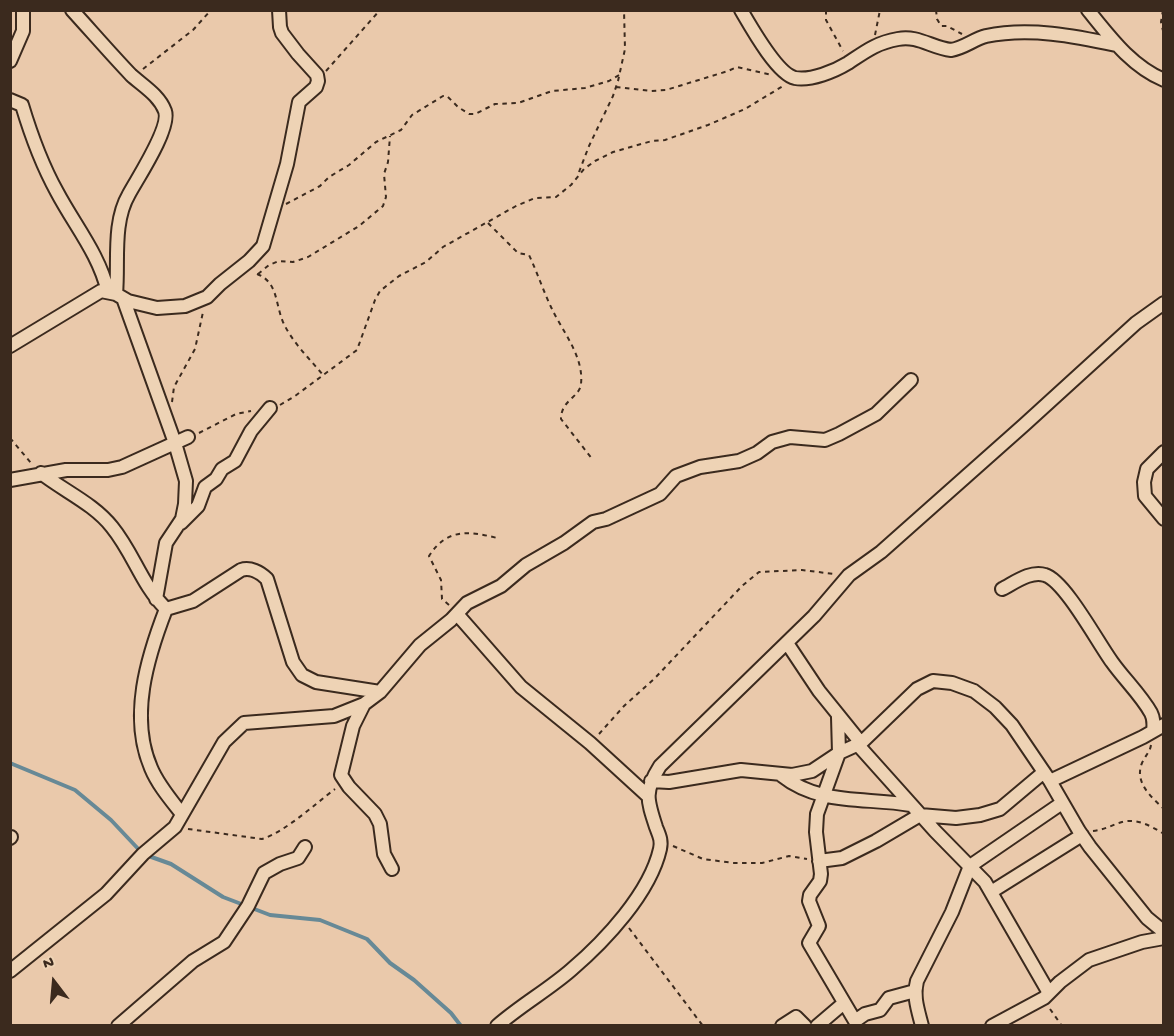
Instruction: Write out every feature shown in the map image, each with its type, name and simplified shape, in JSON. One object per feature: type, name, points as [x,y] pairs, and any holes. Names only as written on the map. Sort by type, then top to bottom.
[{"type":"street","points":[[10,61],[23,31],[23,10]]},
{"type":"street","points":[[72,10],[134,77],[156,97],[166,112],[166,121],[148,163],[125,202],[118,230],[116,294]]},
{"type":"street","points":[[10,346],[101,291],[116,294],[142,305],[170,308],[185,306],[207,297],[263,246],[287,164],[299,102],[316,87],[318,81],[317,75],[297,54],[282,33],[279,10]]},
{"type":"street","points":[[741,10],[773,58],[795,78],[825,74],[847,63],[872,46],[900,39],[917,38],[951,50],[984,36],[1021,33],[1082,38],[1116,45]]},
{"type":"street","points":[[1088,10],[1116,45],[1152,75],[1164,80]]},
{"type":"street","points":[[10,100],[22,105],[30,134],[50,177],[116,294],[175,443],[186,481],[186,504],[182,519],[166,543],[156,599]]},
{"type":"street","points":[[497,1026],[570,971],[591,951],[621,918],[652,869],[661,840],[648,796],[651,781],[660,766],[814,616],[849,575],[880,552],[1136,323],[1164,303]]},
{"type":"street","points":[[10,971],[106,894],[143,854],[176,827],[224,742],[244,723],[334,716],[364,704],[380,692],[420,645],[467,603],[501,586],[526,565],[564,543],[593,522],[606,519],[660,494],[676,476],[700,467],[739,461],[757,453],[772,442],[790,437],[825,440],[839,434],[876,414],[910,380]]},
{"type":"street","points":[[176,528],[198,506],[205,486],[236,461],[251,431],[270,408]]},
{"type":"street","points":[[10,480],[66,470],[115,469],[188,437]]},
{"type":"street","points":[[1164,452],[1147,468],[1144,482],[1145,496],[1164,519]]},
{"type":"street","points":[[41,473],[97,512],[111,525],[145,584],[166,609]]},
{"type":"street","points":[[166,609],[193,601],[241,570],[246,568],[253,570],[267,579],[293,662],[302,675],[316,682],[380,692]]},
{"type":"street","points":[[819,861],[842,858],[876,842],[920,815],[956,818],[980,815],[1000,809],[1047,776],[1158,728],[1145,705],[1056,583],[1044,574],[1036,574],[1002,589]]},
{"type":"street","points":[[166,609],[154,641],[143,685],[141,716],[146,756],[160,786],[182,814]]},
{"type":"street","points":[[457,614],[521,687],[590,743],[648,796]]},
{"type":"street","points":[[787,642],[838,717],[860,744],[920,815],[985,882],[1047,996]]},
{"type":"street","points":[[651,781],[669,782],[741,770],[792,776],[812,771],[839,753],[860,744],[917,688],[933,681],[952,683],[974,691],[995,706],[1024,741],[1082,835],[1147,918],[1164,932]]},
{"type":"street","points":[[364,704],[353,726],[341,771],[345,782],[375,814],[380,824],[384,854],[392,869]]},
{"type":"street","points":[[838,717],[839,753],[817,814],[816,832],[821,874],[820,881],[810,895],[809,901],[819,926],[809,943],[855,1020],[865,1014],[880,1010],[893,997],[915,991]]},
{"type":"street","points":[[780,774],[806,791],[834,799],[887,801],[911,805]]},
{"type":"street","points":[[922,1026],[915,991],[925,963],[952,912],[970,866],[1062,803]]},
{"type":"street","points":[[991,892],[1082,835]]},
{"type":"street","points":[[118,1026],[193,961],[224,942],[248,906],[264,873],[298,858],[305,847]]},
{"type":"street","points":[[992,1026],[1047,996],[1089,960],[1142,942],[1164,938]]},
{"type":"street","points":[[817,1026],[844,1003]]},
{"type":"street","points":[[782,1026],[796,1017],[805,1026]]},
{"type":"path","points":[[134,77],[194,30],[211,10]]},
{"type":"path","points":[[318,81],[380,10]]},
{"type":"path","points":[[578,176],[616,87],[626,49],[624,10]]},
{"type":"path","points":[[826,10],[826,20],[847,63]]},
{"type":"path","points":[[872,46],[880,10]]},
{"type":"path","points":[[936,10],[941,26],[947,26],[975,40]]},
{"type":"path","points":[[1163,10],[1161,22],[1164,35]]},
{"type":"path","points":[[616,87],[651,91],[666,90],[737,67],[768,76],[787,73]]},
{"type":"path","points":[[273,212],[316,189],[376,142],[401,130],[411,115],[443,96],[447,96],[458,107],[470,114],[475,114],[495,104],[518,103],[552,91],[585,88],[609,81],[619,75]]},
{"type":"path","points":[[188,437],[236,414],[270,408],[295,396],[357,350],[380,291],[389,283],[426,262],[443,247],[516,206],[535,198],[556,197],[595,161],[613,152],[652,141],[665,140],[708,125],[745,109],[773,91],[801,78]]},
{"type":"path","points":[[258,274],[279,261],[293,262],[308,257],[352,231],[383,206],[386,197],[384,172],[388,162],[390,136]]},
{"type":"path","points":[[488,223],[518,253],[529,255],[552,311],[574,350],[581,387],[568,401],[561,419],[593,460]]},
{"type":"path","points":[[241,267],[265,277],[272,284],[282,320],[290,337],[323,375]]},
{"type":"path","points":[[168,422],[174,387],[195,349],[207,297]]},
{"type":"path","points":[[10,438],[33,467],[41,473]]},
{"type":"path","points":[[457,614],[442,599],[441,580],[429,556],[436,545],[445,538],[462,533],[474,532],[497,538]]},
{"type":"path","points":[[590,743],[742,586],[759,572],[802,570],[849,575]]},
{"type":"path","points":[[1158,728],[1150,750],[1141,765],[1141,780],[1146,792],[1164,809]]},
{"type":"path","points":[[176,827],[262,839],[286,827],[345,782]]},
{"type":"path","points":[[1082,835],[1091,831],[1104,830],[1125,821],[1144,823],[1164,834]]},
{"type":"path","points":[[661,840],[683,852],[703,859],[734,863],[762,863],[789,856],[819,861]]},
{"type":"path","points":[[621,918],[703,1026]]},
{"type":"path","points":[[1047,996],[1062,1026]]},
{"type":"waterway","points":[[10,763],[75,790],[111,820],[143,854],[171,864],[223,897],[270,915],[320,920],[367,939],[390,963],[414,980],[451,1013],[461,1026]]}]
